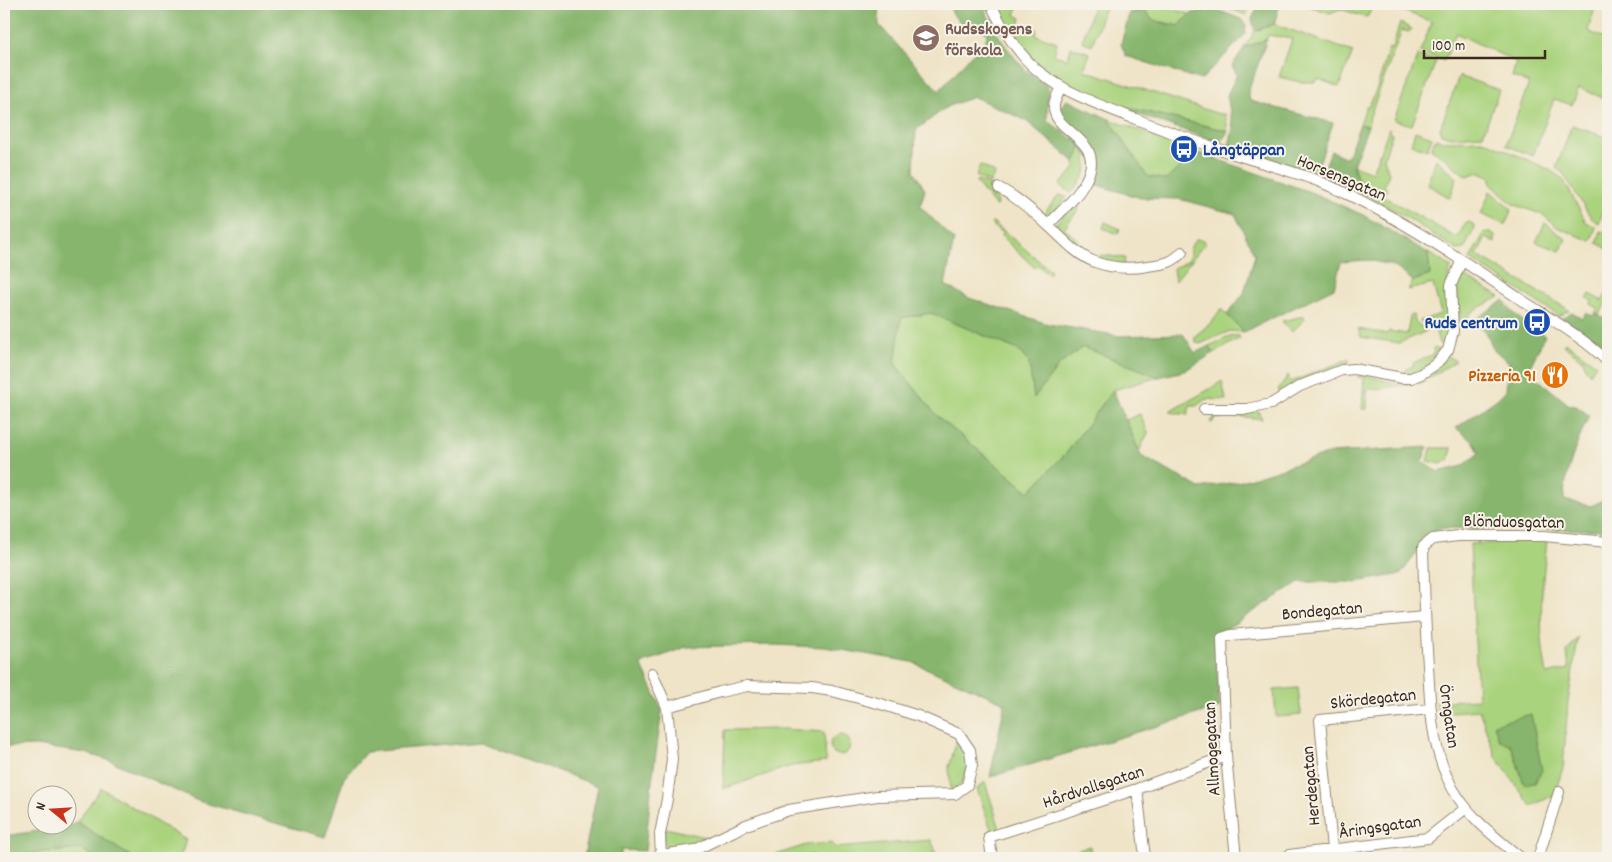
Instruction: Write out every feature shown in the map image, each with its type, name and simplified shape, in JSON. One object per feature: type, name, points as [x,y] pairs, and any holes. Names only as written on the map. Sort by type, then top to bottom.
[{"type":"street","name":"Horsensgatan","points":[[991,4],[1002,28],[1019,50],[1037,70],[1061,87],[1095,104],[1186,138],[1317,181],[1380,210],[1462,260],[1566,328],[1607,359]]},
{"type":"street","points":[[1048,225],[1073,198],[1086,180],[1092,162],[1085,145],[1057,119],[1054,106],[1061,87]]},
{"type":"street","points":[[999,188],[1010,193],[1071,247],[1094,262],[1136,268],[1169,264],[1182,252]]},
{"type":"street","points":[[1204,409],[1247,410],[1271,404],[1300,386],[1342,370],[1354,369],[1402,378],[1421,374],[1436,364],[1448,350],[1453,331],[1452,285],[1462,260]]},
{"type":"street","name":"Blönduosgatan","points":[[1423,546],[1433,539],[1458,536],[1544,536],[1608,542]]},
{"type":"street","name":"Örngatan","points":[[1423,546],[1424,617],[1430,709],[1436,746],[1447,779],[1466,808],[1495,837],[1521,858]]},
{"type":"street","name":"Bondegatan","points":[[1222,638],[1231,635],[1424,617]]},
{"type":"street","name":"Allmogegatan","points":[[1222,638],[1226,756],[1236,858]]},
{"type":"street","points":[[652,673],[667,707],[672,760],[660,834],[661,857],[695,850],[746,825],[789,810],[877,796],[954,794],[967,785],[972,765],[970,750],[959,734],[918,716],[832,691],[812,688],[747,686],[667,707]]},
{"type":"street","name":"Skördegatan","points":[[1320,720],[1430,709]]},
{"type":"street","name":"Herdegatan","points":[[1320,720],[1332,849]]},
{"type":"street","name":"Hårdvallsgatan","points":[[992,858],[989,837],[1226,756]]},
{"type":"street","points":[[1137,788],[1145,858]]},
{"type":"street","points":[[1538,858],[1559,792]]},
{"type":"street","name":"Åringsgatan","points":[[1289,855],[1428,838],[1466,808]]},
{"type":"green space","points":[[4,4],[878,4],[879,25],[939,91],[974,52],[982,46],[987,33],[964,24],[956,18],[949,4],[983,4],[995,30],[1019,63],[1048,86],[1047,120],[1082,146],[1075,162],[1025,120],[974,97],[948,106],[916,130],[914,171],[925,190],[920,206],[954,240],[945,285],[969,298],[1048,324],[1120,336],[1183,334],[1195,353],[1209,346],[1214,353],[1184,371],[1159,377],[1083,347],[1059,365],[1034,398],[1029,363],[1018,350],[931,313],[901,318],[895,364],[937,416],[1029,492],[1068,451],[1113,390],[1141,456],[1200,488],[1242,481],[1331,453],[1428,447],[1422,461],[1438,472],[1463,466],[1479,453],[1474,442],[1456,428],[1497,399],[1506,390],[1509,362],[1495,351],[1484,330],[1472,322],[1504,300],[1517,316],[1545,335],[1528,371],[1568,404],[1577,407],[1589,415],[1569,467],[1564,500],[1591,506],[1608,498],[1608,530],[1440,528],[1415,555],[1401,574],[1356,582],[1299,582],[1214,637],[1220,707],[990,777],[1005,703],[912,662],[825,647],[772,645],[686,647],[641,664],[662,710],[645,851],[621,850],[621,858],[584,857],[598,786],[482,742],[366,752],[344,778],[325,837],[198,801],[111,761],[85,753],[36,746],[4,747]]},
{"type":"green space","points":[[996,4],[1019,4],[1015,15],[1021,18],[1019,24],[1037,29],[1036,35],[1057,42],[1054,55],[1068,59],[1071,47],[1090,53],[1084,70],[1219,114],[1225,114],[1228,131],[1099,101],[1070,87],[1033,60],[1007,28]]},
{"type":"green space","points":[[1094,4],[1106,4],[1092,45],[1082,41]]},
{"type":"green space","points":[[1150,4],[1190,14],[1179,26],[1129,14],[1132,6],[1141,5],[1145,10]]},
{"type":"green space","points":[[1218,4],[1252,4],[1246,15]]},
{"type":"green space","points":[[1259,4],[1280,4],[1274,24],[1255,31],[1252,19]]},
{"type":"green space","points":[[1303,4],[1373,4],[1368,16],[1365,17],[1340,9],[1330,13]]},
{"type":"green space","points":[[1399,4],[1596,4],[1588,31],[1608,40],[1608,100],[1579,88],[1572,105],[1554,99],[1533,156],[1506,145],[1529,83],[1512,77],[1516,62],[1456,33],[1444,61],[1420,52],[1432,22],[1398,9]]},
{"type":"green space","points":[[1212,8],[1241,19],[1246,25],[1245,35],[1201,80],[1126,56],[1121,44],[1129,14],[1145,10],[1153,21],[1179,26],[1190,14]]},
{"type":"green space","points":[[1400,23],[1412,29],[1409,32],[1402,30],[1368,126],[1360,124],[1366,106],[1369,106],[1377,88],[1389,48],[1392,49]]},
{"type":"green space","points":[[1274,24],[1353,52],[1339,87],[1318,79],[1316,82],[1300,82],[1279,77],[1292,39],[1268,35],[1267,39],[1244,48],[1255,31]]},
{"type":"green space","points":[[1267,39],[1248,92],[1250,101],[1333,123],[1315,175],[1229,146],[1233,128],[1227,95],[1237,75],[1232,66],[1244,48]]},
{"type":"green space","points":[[1418,55],[1436,61],[1412,125],[1394,120]]},
{"type":"green space","points":[[1459,76],[1499,90],[1483,135],[1451,137],[1441,134],[1440,129]]},
{"type":"green space","points":[[1067,100],[1109,119],[1147,176],[1166,180],[1196,152],[1313,193],[1363,215],[1428,253],[1430,275],[1413,281],[1394,266],[1369,260],[1341,262],[1334,288],[1244,332],[1227,315],[1244,293],[1255,255],[1235,214],[1179,199],[1141,198],[1097,185],[1095,164],[1054,114]]},
{"type":"green space","points":[[1099,101],[1228,131],[1221,143]]},
{"type":"green space","points":[[1109,119],[1196,152],[1166,180],[1147,176]]},
{"type":"green space","points":[[1360,124],[1368,126],[1353,165],[1358,181],[1367,186],[1364,194],[1321,177],[1331,151],[1347,158]]},
{"type":"green space","points":[[1572,125],[1608,138],[1608,197],[1599,223],[1592,219],[1563,173],[1556,168]]},
{"type":"green space","points":[[1389,129],[1392,134],[1384,158],[1389,174],[1384,185],[1387,188],[1383,196],[1457,238],[1465,224],[1469,222],[1473,224],[1475,228],[1464,249],[1457,250],[1406,217],[1364,194],[1367,186],[1358,181],[1353,165],[1372,172]]},
{"type":"green space","points":[[1415,131],[1432,137],[1427,150],[1411,144]]},
{"type":"green space","points":[[1435,139],[1443,141],[1483,140],[1548,169],[1563,179],[1586,222],[1596,227],[1591,241],[1557,227],[1543,215],[1513,204],[1491,184],[1491,177],[1480,172],[1467,176],[1431,149]]},
{"type":"green space","points":[[1082,146],[1087,160],[1086,171],[1071,193],[1060,185],[1075,168],[1075,162]]},
{"type":"green space","points":[[1436,159],[1457,178],[1450,198],[1427,184]]},
{"type":"green space","points":[[980,165],[995,173],[990,183],[976,176]]},
{"type":"green space","points":[[977,180],[990,185],[990,192],[996,199],[997,205],[995,206],[976,182]]},
{"type":"green space","points":[[1490,191],[1512,209],[1505,225],[1481,214]]},
{"type":"green space","points":[[1059,195],[1067,197],[1049,218],[1042,216]]},
{"type":"green space","points":[[1072,204],[1079,209],[1064,228],[1083,245],[1081,250],[1055,225]]},
{"type":"green space","points":[[993,222],[1051,271],[1049,274],[1038,265],[1035,268],[1001,236],[1002,233],[991,224]]},
{"type":"green space","points":[[1105,222],[1120,229],[1118,234],[1103,228]]},
{"type":"green space","points":[[1545,223],[1566,239],[1560,251],[1536,242]]},
{"type":"green space","points":[[1601,231],[1608,234],[1608,249],[1597,243]]},
{"type":"green space","points":[[1490,232],[1495,235],[1495,243],[1486,238],[1476,255],[1569,310],[1559,316],[1470,259],[1484,233]]},
{"type":"green space","points":[[1196,239],[1203,240],[1205,243],[1175,281],[1173,268],[1189,259],[1192,244]]},
{"type":"green space","points":[[1428,253],[1451,267],[1446,287],[1449,334],[1446,342],[1439,344],[1436,332],[1420,321],[1441,314],[1433,284],[1408,290],[1413,281],[1430,275]]},
{"type":"green space","points":[[1101,255],[1125,258],[1124,265],[1099,259]]},
{"type":"green space","points":[[1466,277],[1500,297],[1474,310],[1459,326],[1457,289],[1459,281]]},
{"type":"green space","points":[[1608,291],[1608,300],[1599,315],[1595,313],[1598,308],[1591,304],[1592,301],[1587,298],[1590,294],[1602,301]]},
{"type":"green space","points":[[1221,309],[1244,332],[1230,331],[1200,344],[1195,341],[1195,336],[1213,321]]},
{"type":"green space","points":[[1572,312],[1582,318],[1586,312],[1592,316],[1595,313],[1608,320],[1608,340],[1600,342],[1562,318]]},
{"type":"green space","points":[[931,313],[1018,350],[1029,363],[1034,397],[1059,365],[1083,347],[1159,377],[1113,390],[1068,451],[1029,492],[937,416],[895,364],[901,318]]},
{"type":"green space","points":[[1413,315],[1415,322],[1427,331],[1399,343],[1361,337],[1358,329],[1387,334],[1389,331],[1407,334],[1410,316]]},
{"type":"green space","points":[[1304,316],[1305,319],[1292,332],[1282,321]]},
{"type":"green space","points":[[1238,335],[1240,338],[1214,353],[1209,346],[1227,338]]},
{"type":"green space","points":[[1565,342],[1596,364],[1590,374],[1583,360],[1563,345]]},
{"type":"green space","points":[[1435,348],[1440,351],[1424,369],[1404,375],[1407,369],[1413,366],[1413,363],[1434,354],[1433,349]]},
{"type":"green space","points":[[1447,356],[1456,361],[1421,383],[1417,383],[1416,380]]},
{"type":"green space","points":[[1349,359],[1348,365],[1281,393],[1278,390],[1288,375],[1291,382]]},
{"type":"green space","points":[[1362,374],[1409,385],[1367,390],[1367,409],[1362,409],[1364,378],[1357,377]]},
{"type":"green space","points":[[1222,381],[1226,400],[1206,399],[1196,406],[1190,406],[1188,415],[1169,412],[1209,389]]},
{"type":"green space","points":[[1258,411],[1262,419],[1226,417],[1214,419],[1212,423],[1210,422],[1217,414]]},
{"type":"green space","points":[[1140,414],[1148,433],[1139,451],[1126,420]]},
{"type":"green space","points":[[1431,448],[1452,448],[1449,460],[1441,464],[1428,461]]},
{"type":"green space","points":[[1547,540],[1541,623],[1547,674],[1569,669],[1567,651],[1578,638],[1568,702],[1563,768],[1554,795],[1531,806],[1496,757],[1479,710],[1437,713],[1436,702],[1478,699],[1470,544]],"holes":[[[1511,745],[1535,783],[1524,783]]]},
{"type":"green space","points":[[1298,688],[1301,715],[1276,717],[1274,690]]},
{"type":"green space","points":[[1531,714],[1542,770],[1535,783],[1524,784],[1511,745],[1499,740],[1494,724]]},
{"type":"green space","points":[[785,729],[824,732],[826,762],[791,766],[723,789],[725,730]]},
{"type":"green space","points":[[836,735],[844,735],[850,741],[850,749],[844,755],[836,755],[830,749],[830,741]]},
{"type":"green space","points":[[957,740],[964,753],[967,768],[963,781],[951,792],[949,767]]},
{"type":"green space","points":[[985,782],[1000,829],[992,832],[977,789]]},
{"type":"green space","points":[[101,788],[186,840],[180,858],[133,858],[78,823]]},
{"type":"green space","points":[[78,823],[133,858],[96,858],[81,849],[4,856],[4,836],[28,832],[28,834],[78,834]]},
{"type":"green space","points":[[665,828],[709,838],[693,848],[672,850],[663,842]]},
{"type":"green space","points":[[931,840],[936,852],[922,858],[815,858],[813,854],[798,858],[766,858],[806,845],[832,843],[836,848]]},
{"type":"green space","points":[[1090,846],[1091,858],[1058,858]]},
{"type":"green space","points":[[81,849],[96,858],[4,858],[4,856]]},
{"type":"place","name":"Rudsskogens förskola","points":[[926,38]]},
{"type":"place","name":"Långtäppan","points":[[1184,149]]},
{"type":"place","name":"Ruds centrum","points":[[1537,322]]},
{"type":"place","name":"Pizzeria 91","points":[[1555,375]]}]
